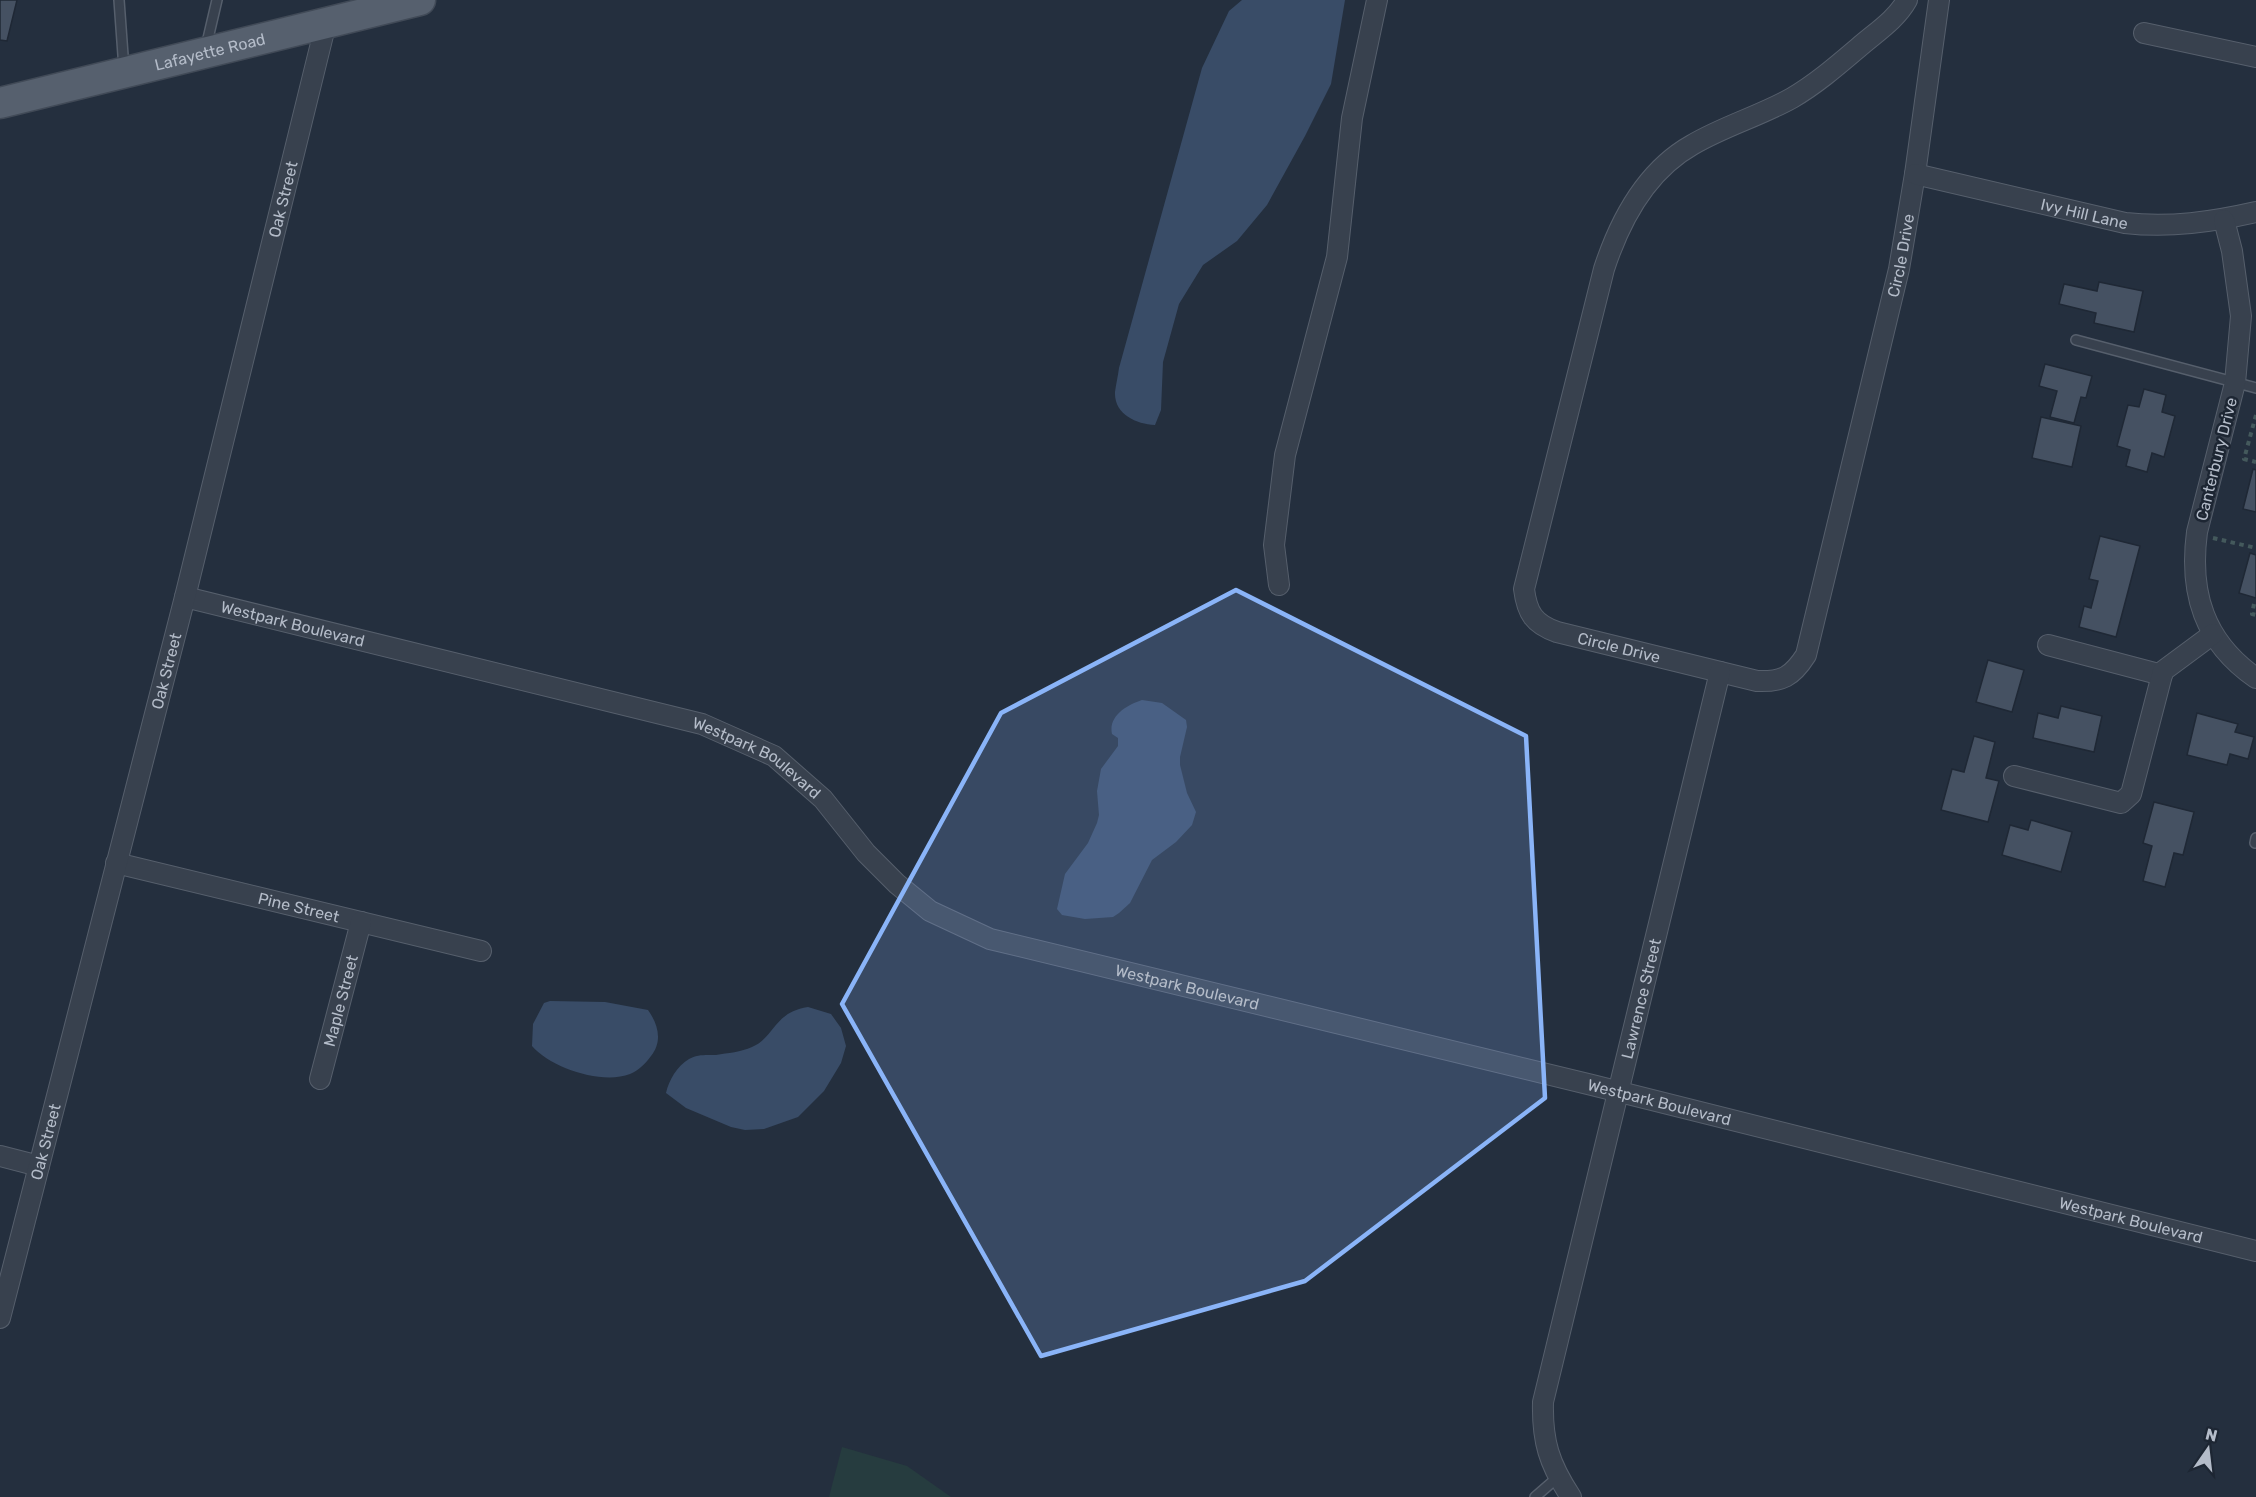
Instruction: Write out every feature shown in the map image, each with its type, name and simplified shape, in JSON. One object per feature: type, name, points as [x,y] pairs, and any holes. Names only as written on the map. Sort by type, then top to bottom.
[{"type":"main road","name":"Lafayette Road","points":[[0,103],[420,0]]},
{"type":"street","points":[[1279,585],[1274,545],[1285,455],[1337,257],[1352,118],[1377,0]]},
{"type":"street","name":"Circle Drive","points":[[1907,0],[1900,12],[1842,61],[1794,97],[1692,145],[1667,164],[1645,186],[1627,211],[1613,239],[1604,269],[1524,589],[1526,604],[1532,617],[1544,627],[1757,681],[1773,681],[1786,677],[1798,668],[1806,656],[1899,269],[1915,174],[1939,0]]},
{"type":"street","name":"Oak Street","points":[[0,1318],[185,597],[326,23]]},
{"type":"street","points":[[2144,33],[2256,57]]},
{"type":"street","name":"Ivy Hill Lane","points":[[1915,174],[2125,223],[2153,226],[2188,225],[2224,220],[2256,212]]},
{"type":"street","name":"Canterbury Drive","points":[[2224,220],[2232,251],[2241,316],[2235,383],[2193,556],[2200,606],[2213,634],[2224,651],[2241,668],[2256,678]]},
{"type":"street","name":"Westpark Boulevard","points":[[185,597],[702,724],[774,756],[823,799],[866,853],[897,884],[930,910],[990,939],[2256,1251]]},
{"type":"street","points":[[2014,776],[2121,803],[2131,794],[2163,671],[2213,634]]},
{"type":"street","points":[[2048,645],[2163,675]]},
{"type":"street","name":"Lawrence Street","points":[[1571,1497],[1558,1478],[1548,1454],[1542,1429],[1543,1402],[1720,672]]},
{"type":"street","name":"Pine Street","points":[[116,863],[481,951]]},
{"type":"street","name":"Maple Street","points":[[320,1079],[361,922]]},
{"type":"street","points":[[0,1156],[39,1166]]},
{"type":"lane","points":[[119,0],[124,72]]},
{"type":"lane","points":[[205,52],[217,0]]},
{"type":"lane","points":[[2076,340],[2256,388]]},
{"type":"lane","points":[[1535,1497],[1558,1478]]},
{"type":"path","points":[[2256,416],[2244,459],[2256,462]]},
{"type":"path","points":[[2212,538],[2256,548]]},
{"type":"path","points":[[2254,604],[2252,614],[2256,615]]},
{"type":"highlighted area","points":[[1236,590],[1526,736],[1545,1098],[1305,1281],[1041,1356],[842,1004],[1001,713]]},
{"type":"green space","points":[[842,1447],[907,1466],[951,1497],[829,1497]]},
{"type":"water","points":[[1242,0],[1345,0],[1331,84],[1267,205],[1237,241],[1203,265],[1179,304],[1163,362],[1161,410],[1155,425],[1141,423],[1122,412],[1118,406],[1115,392],[1119,368],[1202,68],[1229,11]]},
{"type":"water","points":[[1142,700],[1162,703],[1186,720],[1187,727],[1180,765],[1187,793],[1196,812],[1192,825],[1176,842],[1152,860],[1130,903],[1119,913],[1113,917],[1085,919],[1062,915],[1057,909],[1065,874],[1088,843],[1097,823],[1099,815],[1097,791],[1101,769],[1118,746],[1118,738],[1112,734],[1113,722],[1125,708]]},
{"type":"water","points":[[550,1001],[605,1002],[648,1010],[658,1033],[655,1050],[639,1069],[619,1077],[592,1076],[551,1061],[532,1046],[533,1024],[544,1003]]},
{"type":"water","points":[[808,1007],[831,1014],[841,1028],[846,1046],[841,1063],[824,1091],[798,1117],[764,1129],[745,1130],[731,1127],[686,1108],[666,1093],[674,1074],[692,1057],[734,1052],[752,1047],[760,1043],[788,1014]]},
{"type":"building","points":[[0,0],[17,0],[7,41],[0,40]]},
{"type":"building","points":[[2099,282],[2143,291],[2134,332],[2094,323],[2096,313],[2059,304],[2064,284],[2097,291]]},
{"type":"building","points":[[2045,364],[2092,376],[2086,398],[2081,397],[2074,423],[2050,417],[2057,391],[2039,386]]},
{"type":"building","points":[[2144,389],[2166,395],[2162,412],[2175,416],[2164,457],[2152,453],[2147,472],[2126,466],[2130,450],[2117,446],[2128,405],[2139,407]]},
{"type":"building","points":[[2041,417],[2081,426],[2072,467],[2032,458]]},
{"type":"building","points":[[2253,469],[2256,470],[2256,512],[2243,509]]},
{"type":"building","points":[[2100,536],[2140,546],[2116,637],[2079,627],[2084,606],[2091,608],[2098,581],[2089,579]]},
{"type":"building","points":[[2250,553],[2256,555],[2256,598],[2239,593]]},
{"type":"building","points":[[1988,660],[2024,670],[2012,712],[1976,702]]},
{"type":"building","points":[[2061,706],[2102,716],[2094,752],[2033,738],[2038,713],[2058,718]]},
{"type":"building","points":[[2197,713],[2238,724],[2235,732],[2254,737],[2248,759],[2230,754],[2227,765],[2187,755]]},
{"type":"building","points":[[1974,736],[1995,742],[1986,778],[1999,781],[1988,822],[1941,810],[1952,769],[1964,772]]},
{"type":"building","points":[[2154,802],[2194,812],[2183,855],[2174,853],[2165,887],[2143,881],[2152,846],[2143,843]]},
{"type":"building","points":[[2031,820],[2072,832],[2061,872],[2002,855],[2010,825],[2028,830]]}]
